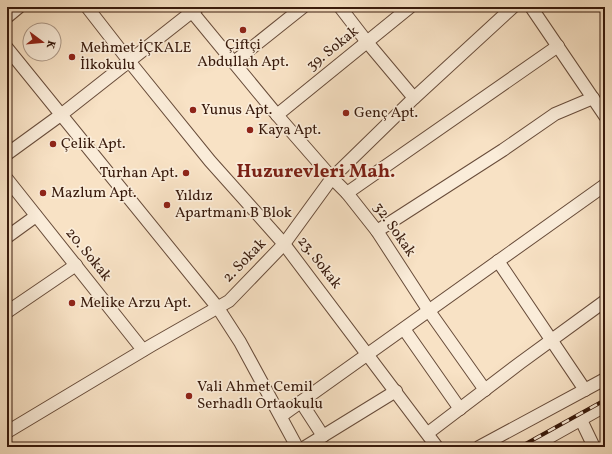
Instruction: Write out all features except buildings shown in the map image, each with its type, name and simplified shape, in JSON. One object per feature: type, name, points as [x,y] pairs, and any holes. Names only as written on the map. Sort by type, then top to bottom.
[{"type":"street","points":[[7,17],[19,7]]},
{"type":"street","name":"23. Sokak","points":[[87,7],[128,61],[210,161],[284,244],[428,433],[437,447]]},
{"type":"street","points":[[234,62],[303,7]]},
{"type":"street","points":[[340,7],[366,42],[414,98]]},
{"type":"street","name":"39. Sokak","points":[[276,115],[410,7]]},
{"type":"street","name":"2. Sokak","points":[[7,432],[143,350],[230,301],[284,244],[332,178],[414,98],[513,7]]},
{"type":"street","points":[[531,7],[605,116]]},
{"type":"street","points":[[7,154],[62,114],[193,9]]},
{"type":"street","name":"32. Sokak","points":[[193,9],[276,115],[347,193],[377,230],[429,311],[485,390]]},
{"type":"street","points":[[347,193],[558,46]]},
{"type":"street","points":[[7,48],[218,308],[240,342],[297,447]]},
{"type":"street","points":[[377,230],[491,158],[555,114],[593,98]]},
{"type":"street","name":"20. Sokak","points":[[7,179],[143,350]]},
{"type":"street","points":[[281,416],[605,185]]},
{"type":"street","points":[[7,237],[36,216]]},
{"type":"street","points":[[498,261],[585,390]]},
{"type":"street","points":[[7,312],[76,265]]},
{"type":"street","points":[[428,433],[605,301]]},
{"type":"street","points":[[404,329],[460,408]]},
{"type":"street","points":[[479,447],[605,379]]},
{"type":"street","points":[[305,447],[396,391]]},
{"type":"street","points":[[301,402],[323,436]]},
{"type":"street","points":[[532,447],[605,406]]},
{"type":"street","points":[[581,420],[594,447]]},
{"type":"railway","points":[[520,447],[605,400]]},
{"type":"place","name":"Çiftçi Abdullah Apt.","points":[[243,30]]},
{"type":"place","name":"Mehmet İÇKALE İlkokulu","points":[[72,57]]},
{"type":"place","name":"Yunus Apt.","points":[[193,110]]},
{"type":"place","name":"Genç Apt.","points":[[346,113]]},
{"type":"place","name":"Kaya Apt.","points":[[250,130]]},
{"type":"place","name":"Çelik Apt.","points":[[53,144]]},
{"type":"place","name":"Turhan Apt.","points":[[186,173]]},
{"type":"place","name":"Mazlum Apt.","points":[[43,193]]},
{"type":"place","name":"Yıldız Apartmanı B Blok","points":[[167,205]]},
{"type":"place","name":"Melike Arzu Apt.","points":[[72,303]]},
{"type":"place","name":"Vali Ahmet Cemil Serhadlı Ortaokulu","points":[[189,396]]},
{"type":"district","name":"Huzurevleri Mah.","points":[[316,172]]}]
